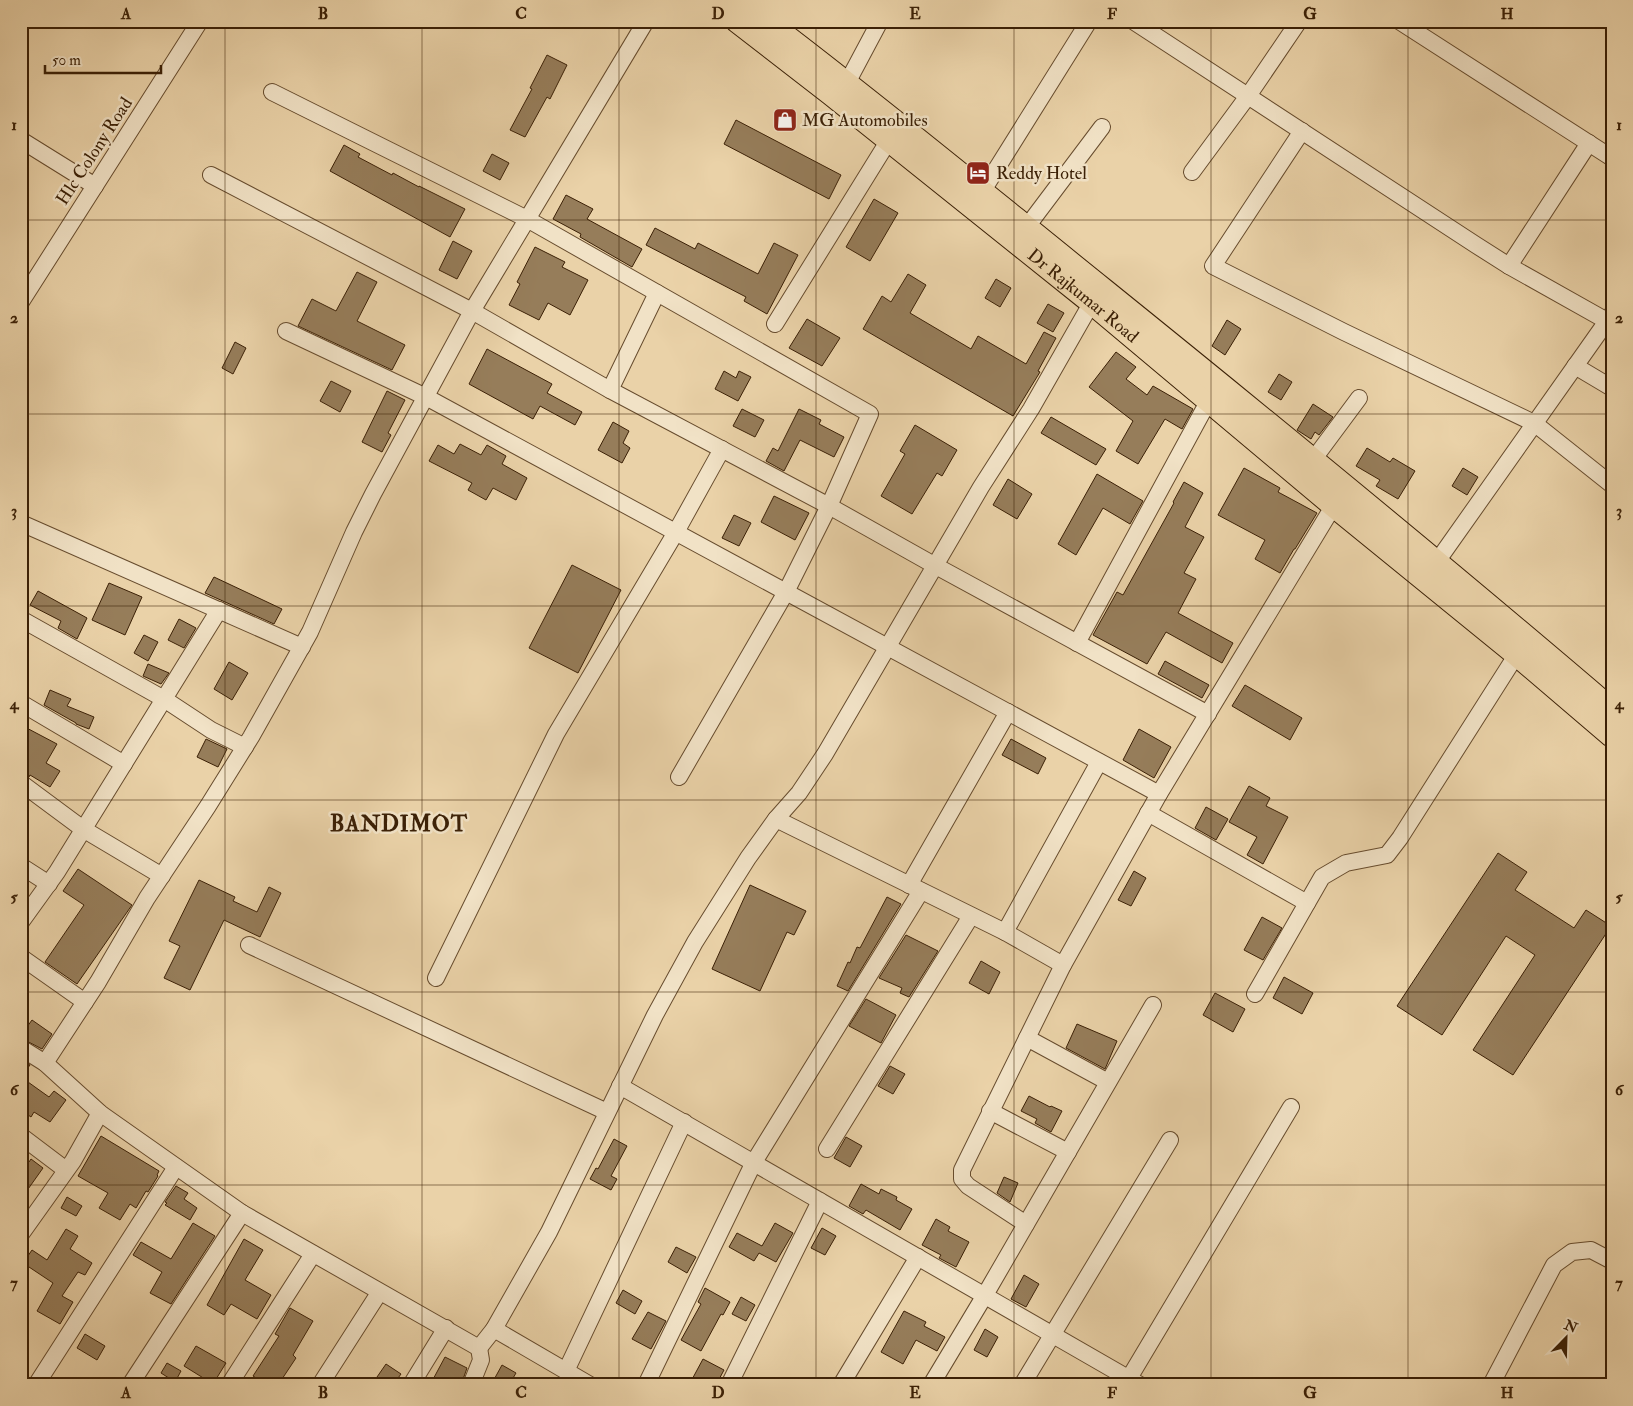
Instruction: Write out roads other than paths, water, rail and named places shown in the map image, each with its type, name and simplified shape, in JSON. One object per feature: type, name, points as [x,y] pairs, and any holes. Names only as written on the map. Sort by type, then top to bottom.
[{"type":"highway","name":"Dr Rajkumar Road","points":[[738,21],[889,140],[1313,460],[1429,570]]},
{"type":"highway","name":"Dr Rajkumar Road","points":[[765,21],[847,83],[1026,228],[1209,400],[1334,505],[1429,570]]},
{"type":"highway","points":[[1429,570],[1517,654],[1612,735]]},
{"type":"highway","points":[[1429,570],[1612,711]]},
{"type":"street","points":[[45,1063],[85,1002],[147,898],[245,747],[302,647],[354,532],[472,311],[646,21]]},
{"type":"street","points":[[847,83],[880,21]]},
{"type":"street","points":[[982,192],[1089,21]]},
{"type":"street","points":[[1133,21],[1509,266],[1609,317],[1429,570]]},
{"type":"street","points":[[1192,172],[1248,96],[1299,21]]},
{"type":"street","points":[[1398,21],[1612,158]]},
{"type":"street","name":"Hlc Colony Road","points":[[21,302],[197,22]]},
{"type":"street","points":[[272,92],[527,219],[870,414],[829,506],[786,592],[679,777]]},
{"type":"street","points":[[1026,228],[1102,127]]},
{"type":"street","points":[[1302,132],[1213,266],[1344,332],[1534,423],[1612,485]]},
{"type":"street","points":[[21,140],[95,186]]},
{"type":"street","points":[[775,324],[889,140]]},
{"type":"street","points":[[1509,266],[1589,143]]},
{"type":"street","points":[[211,175],[472,311],[610,390],[829,506],[1208,714]]},
{"type":"street","points":[[610,390],[657,293]]},
{"type":"street","points":[[471,1385],[481,1360],[479,1348],[494,1328],[549,1232],[654,1015],[696,942],[748,858],[776,819],[799,793],[825,754],[934,565],[1031,409],[1098,296]]},
{"type":"street","points":[[286,331],[426,397],[1159,794]]},
{"type":"street","points":[[1575,366],[1612,388]]},
{"type":"street","points":[[1313,460],[1360,398]]},
{"type":"street","points":[[1077,643],[1209,400]]},
{"type":"street","points":[[436,978],[556,734],[676,532],[722,449]]},
{"type":"street","points":[[1026,1224],[968,1186],[962,1179],[962,1170],[1063,965],[1148,813],[1334,505]]},
{"type":"street","points":[[21,523],[302,647]]},
{"type":"street","points":[[21,922],[49,884],[219,610]]},
{"type":"street","points":[[21,619],[164,699],[211,730],[245,747]]},
{"type":"street","points":[[1255,994],[1322,877],[1346,864],[1387,855],[1400,838],[1517,654]]},
{"type":"street","points":[[21,703],[124,764]]},
{"type":"street","points":[[646,1385],[754,1162],[915,888],[1008,712]]},
{"type":"street","points":[[1005,932],[1099,762]]},
{"type":"street","points":[[21,783],[83,829],[162,876]]},
{"type":"street","points":[[1148,813],[1307,903]]},
{"type":"street","points":[[776,819],[1005,932],[1063,965]]},
{"type":"street","points":[[21,866],[49,884]]},
{"type":"street","points":[[827,1149],[972,916]]},
{"type":"street","points":[[248,945],[608,1112]]},
{"type":"street","points":[[21,957],[85,1002]]},
{"type":"street","points":[[931,1385],[985,1296],[1152,1005]]},
{"type":"street","points":[[1027,1038],[1108,1082]]},
{"type":"street","points":[[21,1048],[45,1063],[100,1114],[242,1213],[479,1348]]},
{"type":"street","points":[[620,1086],[1053,1334],[1131,1383],[1291,1108]]},
{"type":"street","points":[[990,1111],[1068,1152]]},
{"type":"street","points":[[24,1226],[66,1170],[100,1114]]},
{"type":"street","points":[[566,1371],[684,1122]]},
{"type":"street","points":[[21,1136],[66,1170]]},
{"type":"street","points":[[1022,1385],[1170,1140]]},
{"type":"street","points":[[36,1385],[176,1167]]},
{"type":"street","points":[[729,1385],[820,1201]]},
{"type":"street","points":[[130,1385],[242,1213]]},
{"type":"street","points":[[1490,1385],[1554,1265],[1572,1252],[1591,1250],[1612,1261]]},
{"type":"street","points":[[229,1385],[313,1254]]},
{"type":"street","points":[[841,1385],[918,1257]]},
{"type":"street","points":[[320,1385],[380,1293]]},
{"type":"street","points":[[411,1385],[446,1328]]},
{"type":"street","points":[[494,1328],[590,1385]]},
{"type":"place","name":"MG Automobiles","points":[[785,120]]},
{"type":"place","name":"Reddy Hotel","points":[[978,173]]},
{"type":"district","name":"BANDIMOT","points":[[399,823]]}]
